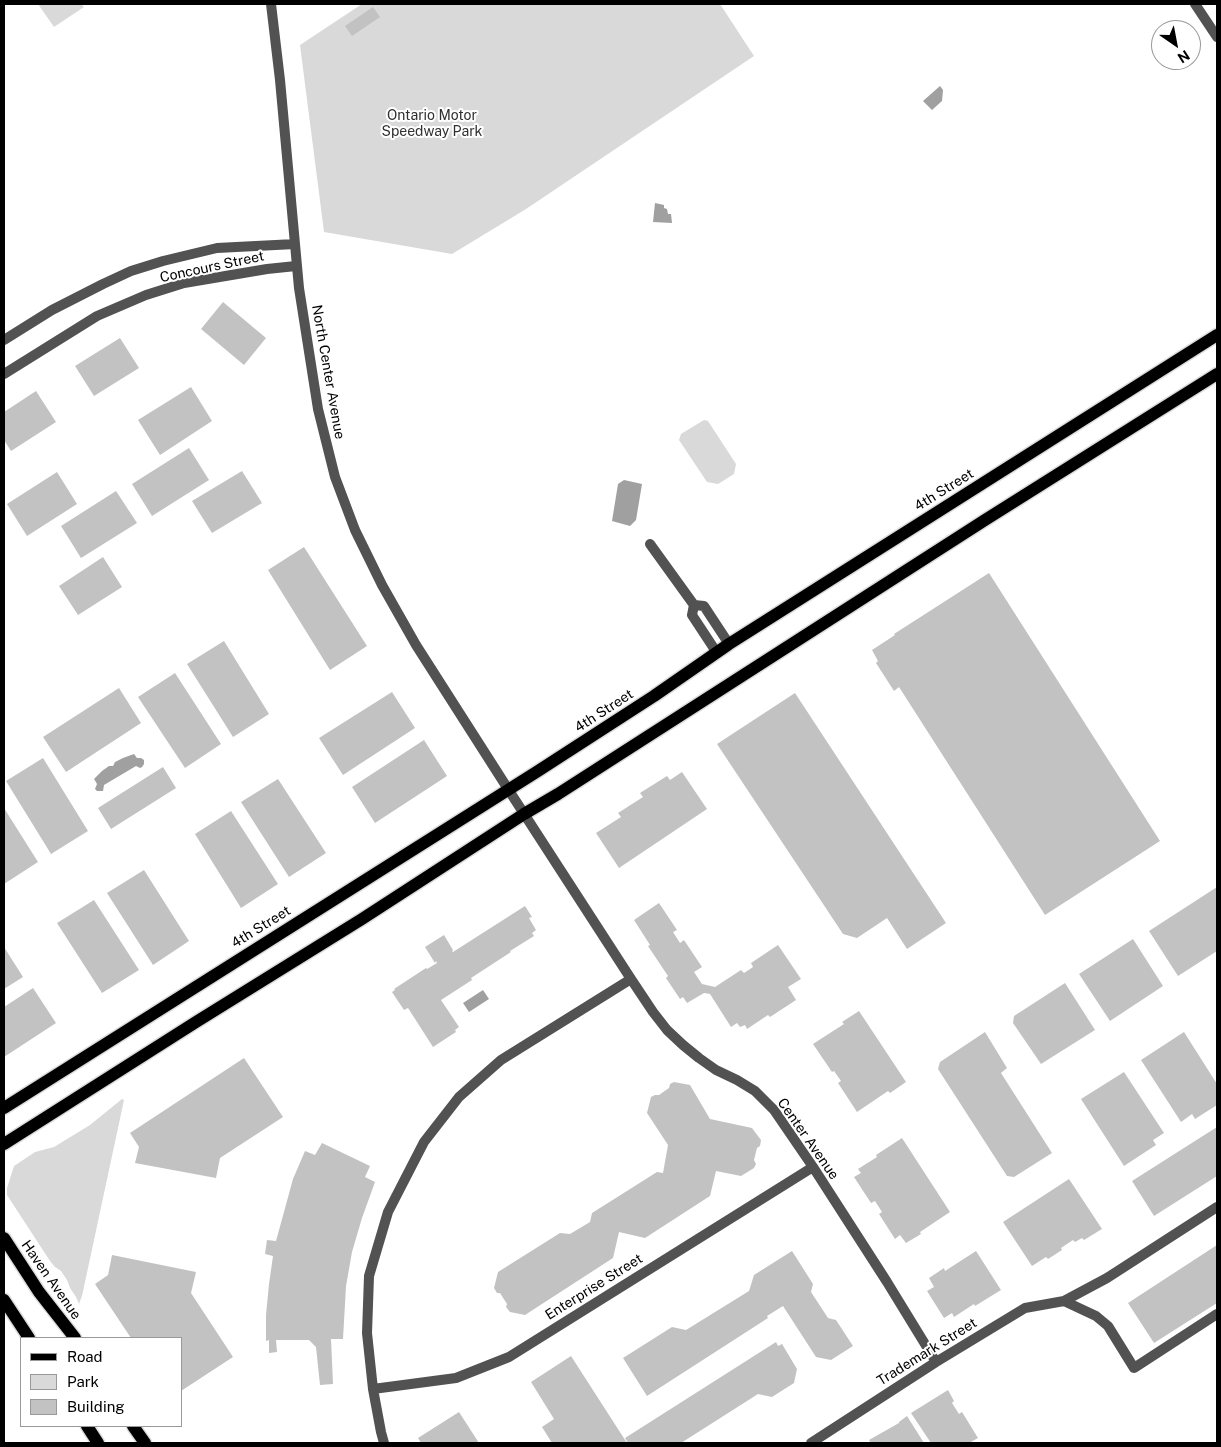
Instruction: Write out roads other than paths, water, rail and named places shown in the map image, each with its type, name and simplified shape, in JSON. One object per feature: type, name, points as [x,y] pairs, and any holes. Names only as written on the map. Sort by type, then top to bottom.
[{"type":"main road","name":"4th Street","points":[[4,1108],[654,696],[729,644],[1217,335]]},
{"type":"main road","points":[[4,1144],[362,919],[1217,374]]},
{"type":"main road","name":"Haven Avenue","points":[[4,1238],[39,1292],[74,1337]]},
{"type":"main road","points":[[4,1300],[28,1337]]},
{"type":"main road","points":[[88,1427],[98,1443]]},
{"type":"main road","points":[[134,1427],[145,1443]]},
{"type":"street","name":"North Center Avenue","points":[[271,4],[280,80],[296,266],[318,409],[335,477],[355,530],[382,585],[416,644],[508,789]]},
{"type":"street","points":[[1195,4],[1217,37]]},
{"type":"street","name":"Concours Street","points":[[4,340],[52,310],[132,271],[163,261],[217,248],[295,244]]},
{"type":"street","name":"Concours Street","points":[[4,374],[97,316],[146,295],[192,282],[296,266]]},
{"type":"street","points":[[650,544],[694,605],[692,615],[717,653]]},
{"type":"street","points":[[694,605],[704,606],[729,644]]},
{"type":"street","name":"Center Avenue","points":[[508,789],[631,979],[667,1030],[682,1045],[716,1070],[755,1091],[774,1110],[813,1166],[936,1362]]},
{"type":"street","points":[[384,1443],[373,1389],[367,1332],[369,1276],[388,1212],[424,1142],[459,1097],[501,1060],[631,979]]},
{"type":"street","name":"Enterprise Street","points":[[373,1389],[456,1378],[509,1356],[813,1166]]},
{"type":"street","name":"Trademark Street","points":[[811,1443],[936,1362],[1025,1308],[1064,1301],[1107,1278],[1217,1207]]},
{"type":"street","points":[[1064,1301],[1096,1316],[1108,1326],[1134,1368],[1217,1314]]},
{"type":"park label","name":"Ontario Motor Speedway Park","points":[[432,124]]}]
